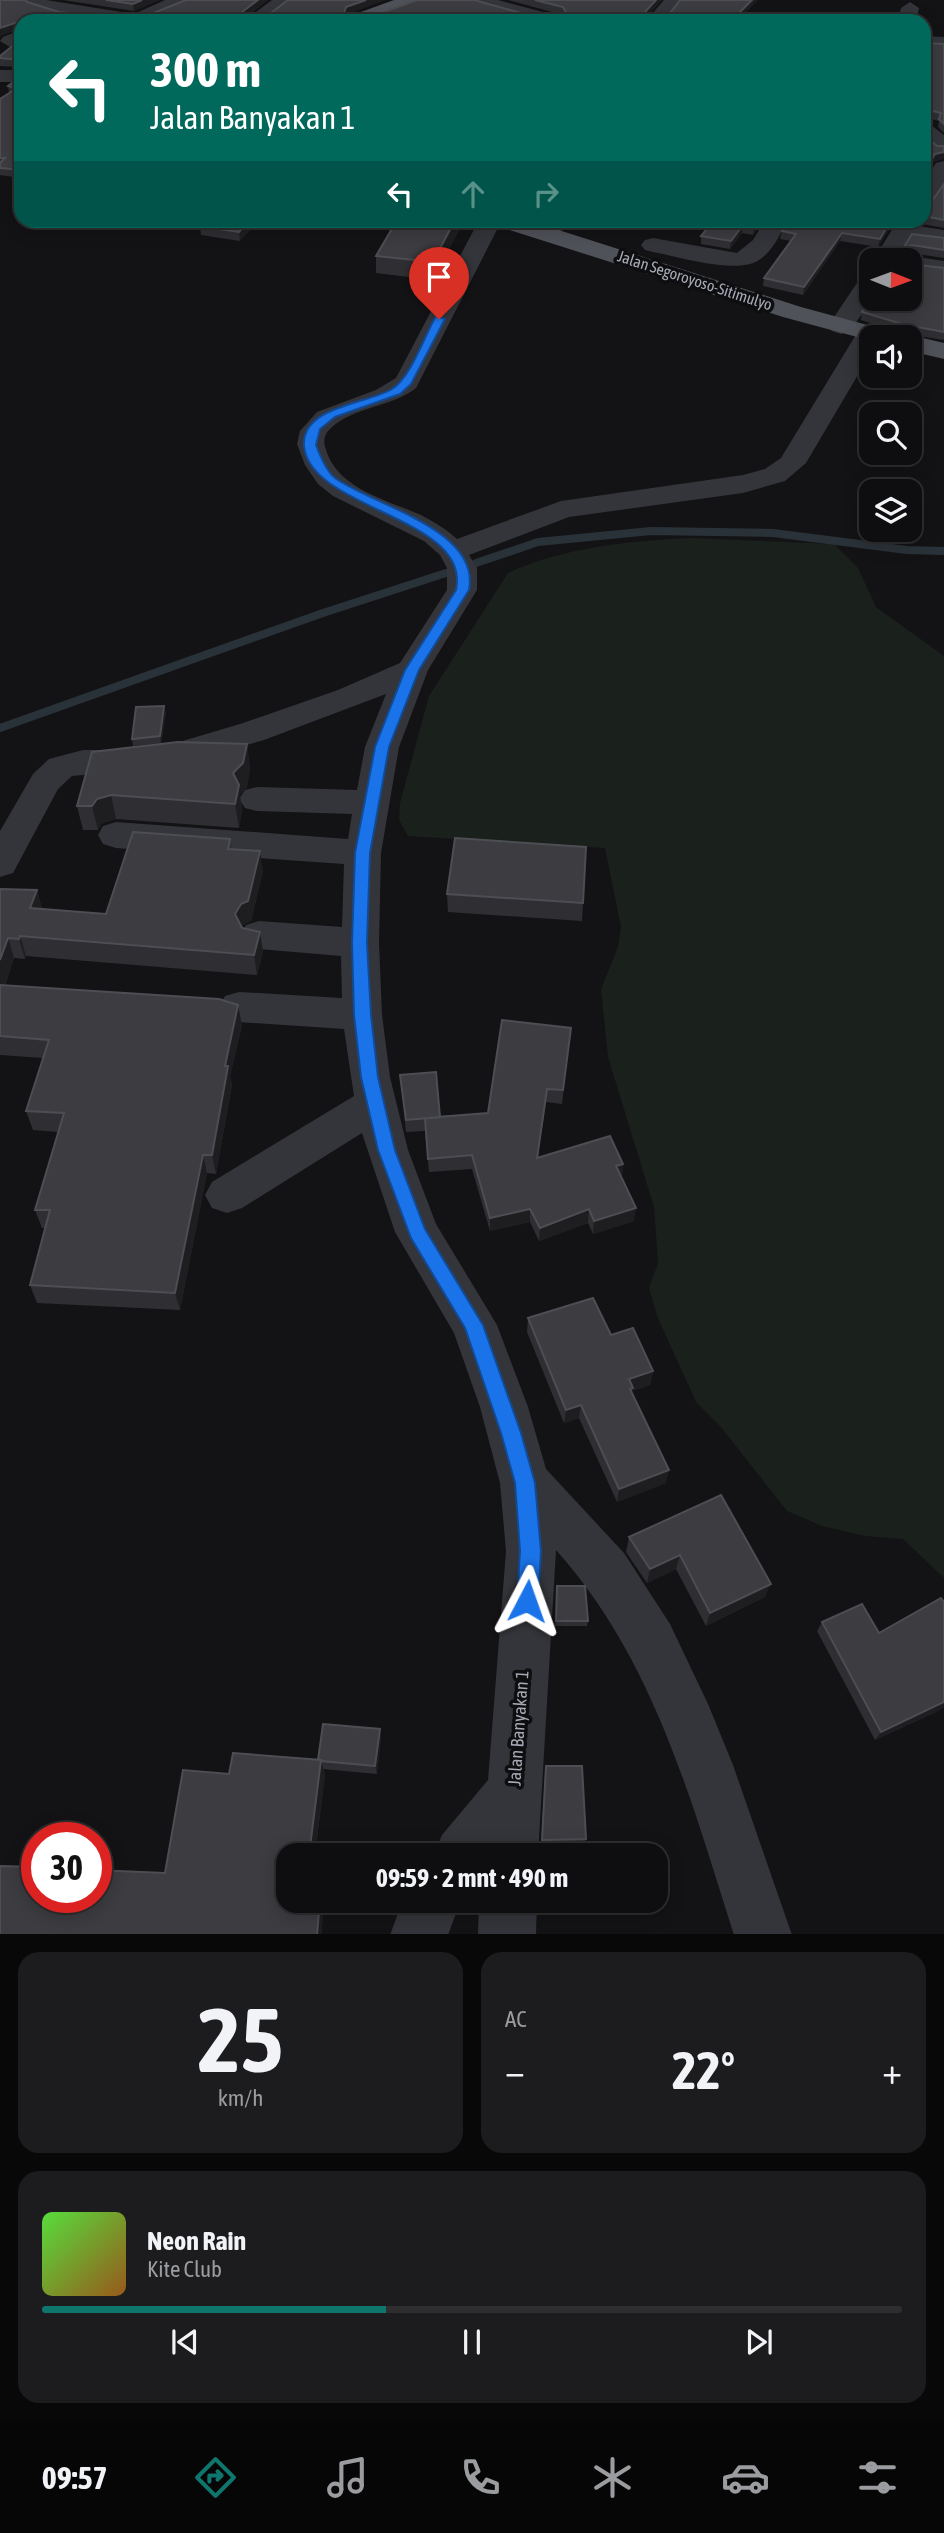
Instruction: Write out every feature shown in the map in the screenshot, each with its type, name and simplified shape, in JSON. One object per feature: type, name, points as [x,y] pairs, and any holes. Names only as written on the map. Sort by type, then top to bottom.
[{"type":"main road","points":[[371,14],[399,2]]},
{"type":"main road","name":"Jalan Segoroyoso-Sitimulyo","points":[[553,228],[653,245],[841,326],[859,330]]},
{"type":"main road","points":[[922,346],[944,352]]},
{"type":"street","points":[[30,0],[47,7],[94,14]]},
{"type":"street","points":[[148,14],[180,0]]},
{"type":"street","points":[[264,14],[285,0]]},
{"type":"street","points":[[477,0],[523,14]]},
{"type":"street","points":[[546,14],[566,0]]},
{"type":"street","points":[[661,14],[674,0]]},
{"type":"street","points":[[931,188],[944,168]]},
{"type":"street","points":[[487,228],[407,382],[397,391],[331,415],[314,428],[310,445],[315,459],[330,480],[430,532],[452,551],[571,508],[766,480],[783,472],[792,463],[859,364]]},
{"type":"street","points":[[653,245],[739,260],[750,257],[772,228]]},
{"type":"street","points":[[894,248],[905,228]]},
{"type":"street","points":[[913,228],[944,237]]},
{"type":"street","points":[[922,265],[944,268]]},
{"type":"street","points":[[841,326],[859,300]]},
{"type":"street","name":"Jalan Banyakan 1","points":[[452,551],[461,564],[465,578],[462,590],[412,670],[382,747],[370,803],[363,853],[360,943],[362,1015],[376,1103],[387,1150],[417,1232],[474,1325],[504,1407],[525,1483],[531,1551],[511,1843]]},
{"type":"street","points":[[0,864],[45,782],[61,767],[83,762],[116,762],[170,756],[252,732],[338,702],[412,670]]},
{"type":"street","points":[[257,799],[370,803]]},
{"type":"street","points":[[116,835],[363,853]]},
{"type":"street","points":[[259,935],[360,943]]},
{"type":"street","points":[[239,1007],[362,1015]]},
{"type":"street","points":[[227,1195],[376,1103]]},
{"type":"street","points":[[525,1483],[577,1533],[628,1602],[669,1673],[722,1809],[763,1934]]},
{"type":"street","points":[[472,1843],[513,1793]]},
{"type":"street","points":[[419,1934],[427,1913]]},
{"type":"street","points":[[507,1934],[508,1913]]},
{"type":"shaded area","points":[[691,538],[834,544],[858,568],[876,607],[944,656],[944,1578],[903,1539],[865,1536],[822,1526],[787,1511],[721,1427],[696,1402],[657,1316],[649,1288],[658,1263],[654,1207],[608,1057],[601,989],[618,947],[621,927],[605,848],[408,836],[399,820],[400,803],[429,696],[508,573],[574,551]]},
{"type":"building","points":[[0,0],[25,0],[59,12],[79,14],[14,14],[14,23],[0,28]]},
{"type":"building","points":[[106,0],[142,0],[133,4]]},
{"type":"building","points":[[186,0],[258,0],[242,12],[151,14]]},
{"type":"building","points":[[288,0],[366,0],[346,7],[344,14],[270,14]]},
{"type":"building","points":[[417,0],[474,0],[525,14],[378,14]]},
{"type":"building","points":[[535,0],[656,0],[645,12],[567,14],[563,7]]},
{"type":"building","points":[[680,0],[752,0],[738,14],[670,14]]},
{"type":"building","points":[[931,43],[944,44],[944,124],[939,119],[941,113],[931,111]]},
{"type":"building","points":[[14,45],[14,59],[0,56]]},
{"type":"building","points":[[14,90],[14,169],[0,168],[0,163],[5,158],[0,158],[0,99]]},
{"type":"building","points":[[931,141],[937,146],[944,146],[944,152],[935,154],[931,160]]},
{"type":"building","points":[[944,184],[944,220],[931,217],[931,199]]},
{"type":"building","points":[[213,228],[243,228],[239,232]]},
{"type":"building","points":[[392,228],[451,228],[433,262],[376,256]]},
{"type":"building","points":[[708,228],[741,228],[731,241],[701,236]]},
{"type":"building","points":[[783,228],[886,228],[880,239],[842,233],[804,287],[764,278],[796,234],[782,231]]},
{"type":"building","points":[[912,234],[944,238],[944,250],[912,245],[903,248]]},
{"type":"building","points":[[922,265],[944,268],[944,332],[922,328],[922,325],[902,324],[862,312],[922,312]]},
{"type":"building","points":[[164,706],[160,736],[132,739],[136,707]]},
{"type":"building","points":[[178,742],[247,744],[243,763],[233,773],[239,785],[235,804],[111,795],[97,799],[92,806],[77,806],[92,752]]},
{"type":"building","points":[[133,832],[230,839],[228,849],[260,851],[248,901],[241,904],[235,914],[242,928],[260,932],[254,955],[20,936],[19,939],[8,938],[0,960],[0,889],[37,890],[30,908],[106,914]]},
{"type":"building","points":[[455,838],[586,847],[583,903],[447,894]]},
{"type":"building","points":[[0,985],[219,999],[238,1005],[225,1066],[228,1066],[212,1155],[203,1155],[175,1293],[30,1285],[50,1210],[35,1210],[64,1113],[26,1111],[49,1040],[0,1036]]},
{"type":"building","points":[[502,1020],[571,1028],[563,1090],[547,1089],[537,1158],[610,1136],[623,1164],[616,1166],[636,1208],[594,1221],[589,1209],[540,1228],[530,1209],[490,1218],[472,1155],[428,1159],[425,1118],[488,1113]]},
{"type":"building","points":[[436,1072],[440,1117],[406,1120],[400,1075]]},
{"type":"building","points":[[593,1298],[611,1335],[633,1328],[653,1371],[629,1379],[633,1388],[630,1389],[669,1470],[619,1489],[581,1405],[566,1410],[528,1318]]},
{"type":"building","points":[[721,1495],[771,1584],[710,1613],[680,1555],[650,1569],[629,1537]]},
{"type":"building","points":[[557,1586],[585,1586],[588,1621],[556,1621]]},
{"type":"building","points":[[941,1598],[944,1602],[944,1702],[881,1732],[822,1622],[862,1604],[879,1633]]},
{"type":"building","points":[[323,1724],[380,1729],[375,1766],[318,1760]]},
{"type":"building","points":[[233,1753],[321,1760],[311,1843],[276,1843],[276,1913],[319,1913],[317,1934],[0,1934],[0,1866],[21,1867],[21,1913],[112,1913],[112,1871],[165,1873],[183,1770],[229,1774]]},
{"type":"building","points":[[546,1766],[582,1766],[586,1839],[542,1840]]},
{"type":"waterway","points":[[476,563],[538,542],[651,531],[773,533],[907,550],[944,551]]},
{"type":"waterway","points":[[0,728],[323,613],[446,573]]},
{"type":"route","points":[[439,319],[407,382],[397,391],[331,415],[314,428],[310,445],[315,459],[330,480],[360,498],[430,532],[452,551],[461,564],[465,578],[462,590],[449,613],[434,631],[412,670],[382,747],[363,853],[360,943],[362,1015],[370,1077],[387,1150],[417,1232],[474,1325],[504,1407],[525,1483],[531,1551],[527,1601]]}]
